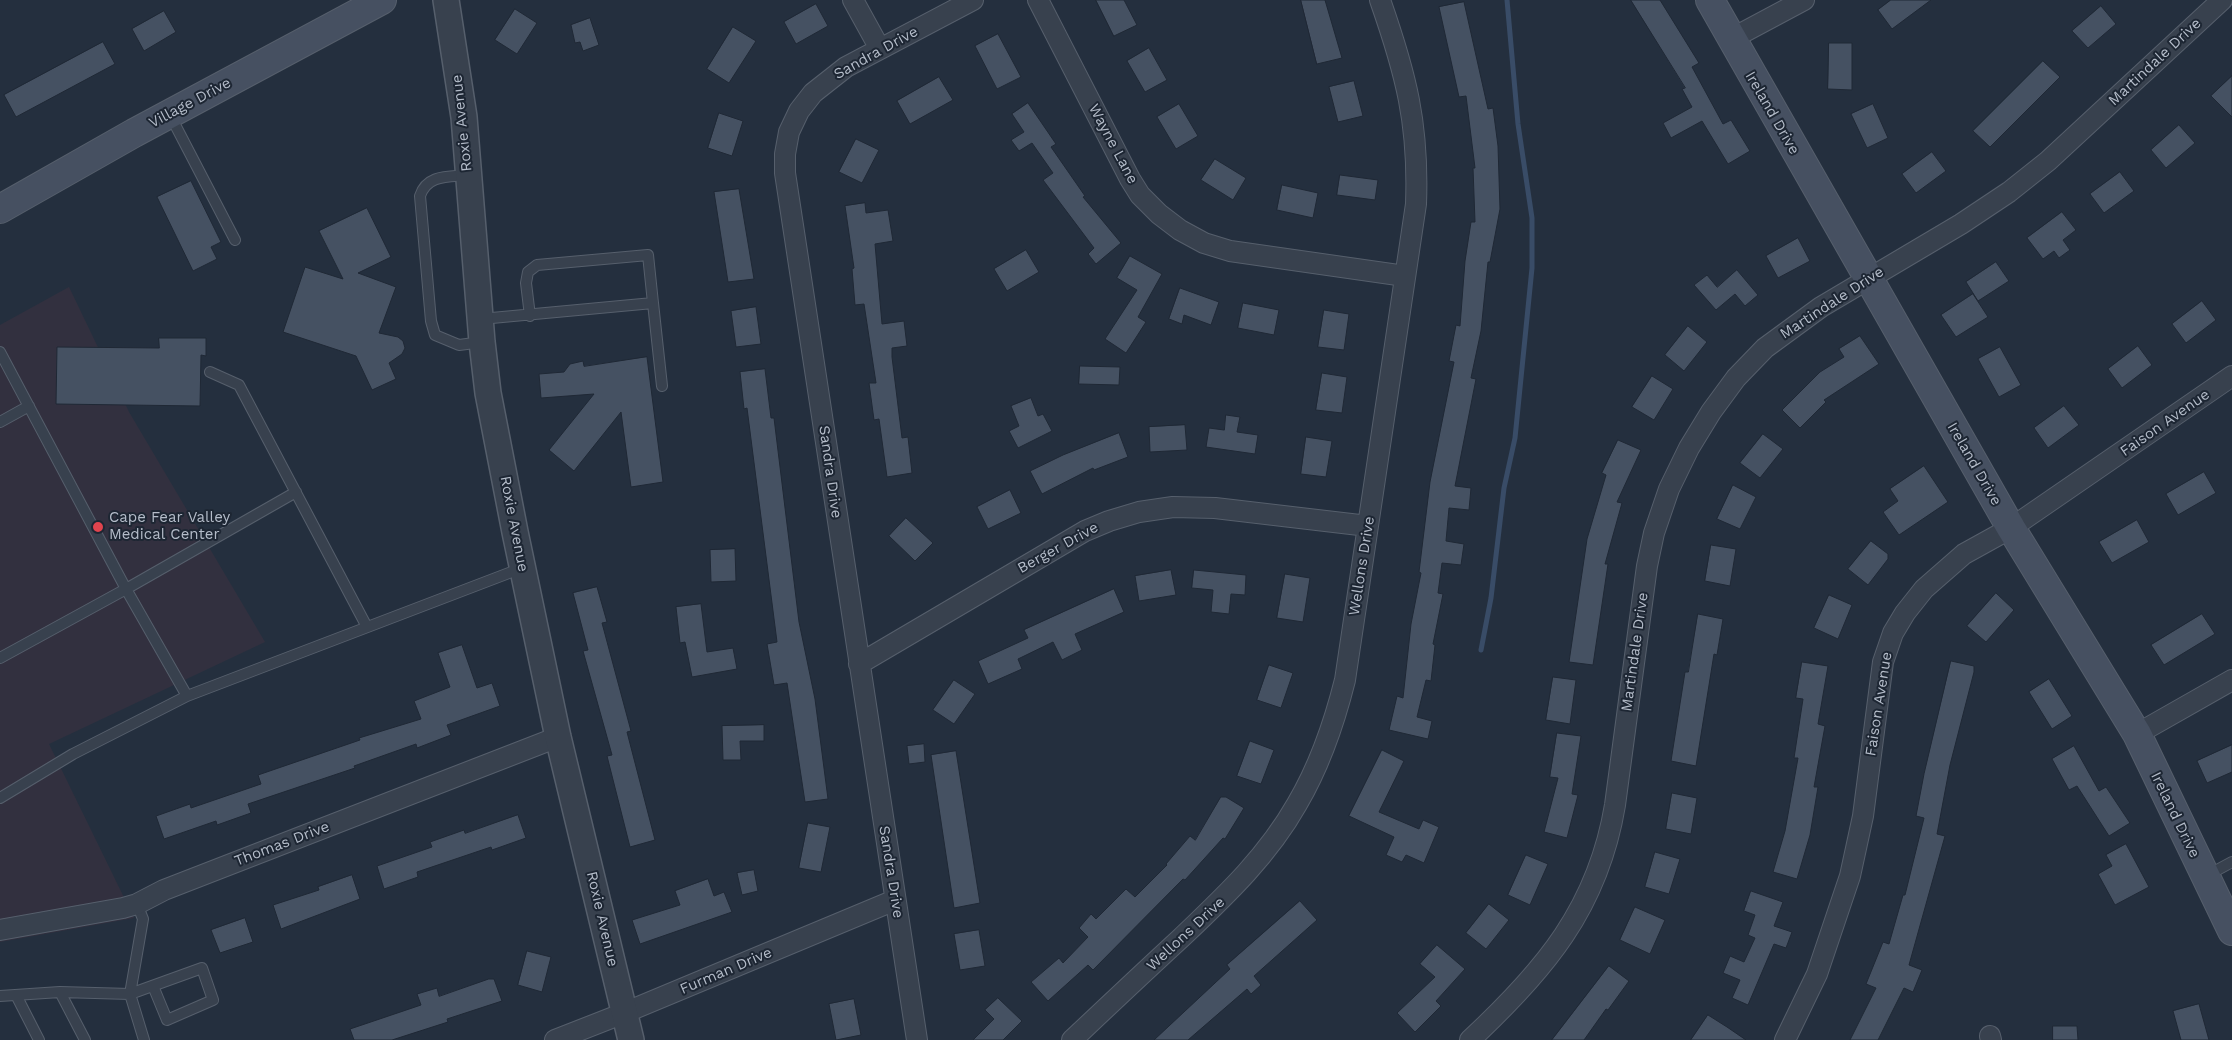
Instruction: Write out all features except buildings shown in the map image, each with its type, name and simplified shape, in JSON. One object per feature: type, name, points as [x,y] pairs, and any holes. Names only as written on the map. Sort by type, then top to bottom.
[{"type":"main road","name":"Village Drive","points":[[0,209],[169,114],[382,0]]},
{"type":"main road","name":"Ireland Drive","points":[[1710,0],[2011,528],[2137,734],[2232,931]]},
{"type":"street","name":"Roxie Avenue","points":[[446,0],[464,117],[481,331],[488,393],[522,568],[558,737],[631,1040]]},
{"type":"street","points":[[853,0],[880,49]]},
{"type":"street","name":"Sandra Drive","points":[[917,1040],[785,173],[785,154],[790,132],[796,118],[813,93],[846,67],[973,0]]},
{"type":"street","name":"Wayne Lane","points":[[1038,0],[1130,179],[1159,214],[1196,239],[1230,251],[1405,276]]},
{"type":"street","name":"Wellons Drive","points":[[1072,1040],[1227,896],[1256,864],[1297,805],[1324,750],[1345,680],[1416,204],[1416,135],[1401,60],[1380,0]]},
{"type":"street","points":[[1731,39],[1804,0]]},
{"type":"street","name":"Martindale Drive","points":[[1470,1040],[1540,970],[1565,936],[1600,868],[1609,839],[1615,805],[1647,566],[1654,533],[1669,489],[1689,448],[1710,412],[1736,378],[1765,348],[1795,324],[1961,224],[2033,174],[2222,0]]},
{"type":"street","name":"Faison Avenue","points":[[1785,1040],[1817,974],[1850,876],[1863,816],[1883,662],[1893,633],[1924,589],[1943,570],[1964,554],[2011,528],[2232,376]]},
{"type":"street","name":"Berger Drive","points":[[860,664],[1085,531],[1109,520],[1139,512],[1173,507],[1215,508],[1368,526]]},
{"type":"street","points":[[2137,734],[2232,680]]},
{"type":"street","name":"Thomas Drive","points":[[0,930],[137,904],[164,890],[558,737]]},
{"type":"street","name":"Furman Drive","points":[[555,1040],[624,1014],[895,900]]},
{"type":"lane","points":[[169,114],[235,240]]},
{"type":"lane","points":[[468,175],[431,179],[423,186],[420,196],[431,321],[435,335],[459,345],[481,331],[530,316],[653,303]]},
{"type":"lane","points":[[530,316],[526,283],[528,272],[537,265],[648,255],[662,386]]},
{"type":"lane","points":[[0,352],[126,589],[187,696]]},
{"type":"lane","points":[[210,372],[239,385],[367,627]]},
{"type":"lane","points":[[0,422],[29,406]]},
{"type":"lane","points":[[0,658],[296,492]]},
{"type":"lane","points":[[0,798],[74,754],[187,696],[522,568]]},
{"type":"lane","points":[[2205,876],[2232,862]]},
{"type":"lane","points":[[137,904],[143,919],[130,994],[144,1040]]},
{"type":"lane","points":[[0,996],[60,992],[130,994],[202,968],[213,1000],[166,1020],[153,986]]},
{"type":"lane","points":[[60,992],[85,1040]]},
{"type":"lane","points":[[16,995],[39,1040]]},
{"type":"shaded area","name":"Cape Fear Valley Medical Center","points":[[69,287],[129,412],[265,642],[49,744],[134,918],[0,942],[0,325]]},
{"type":"waterway","points":[[1481,650],[1491,598],[1504,488],[1515,438],[1532,268],[1532,218],[1518,124],[1507,0]]},
{"type":"place","name":"Cape Fear Valley Medical Center","points":[[98,527]]}]
